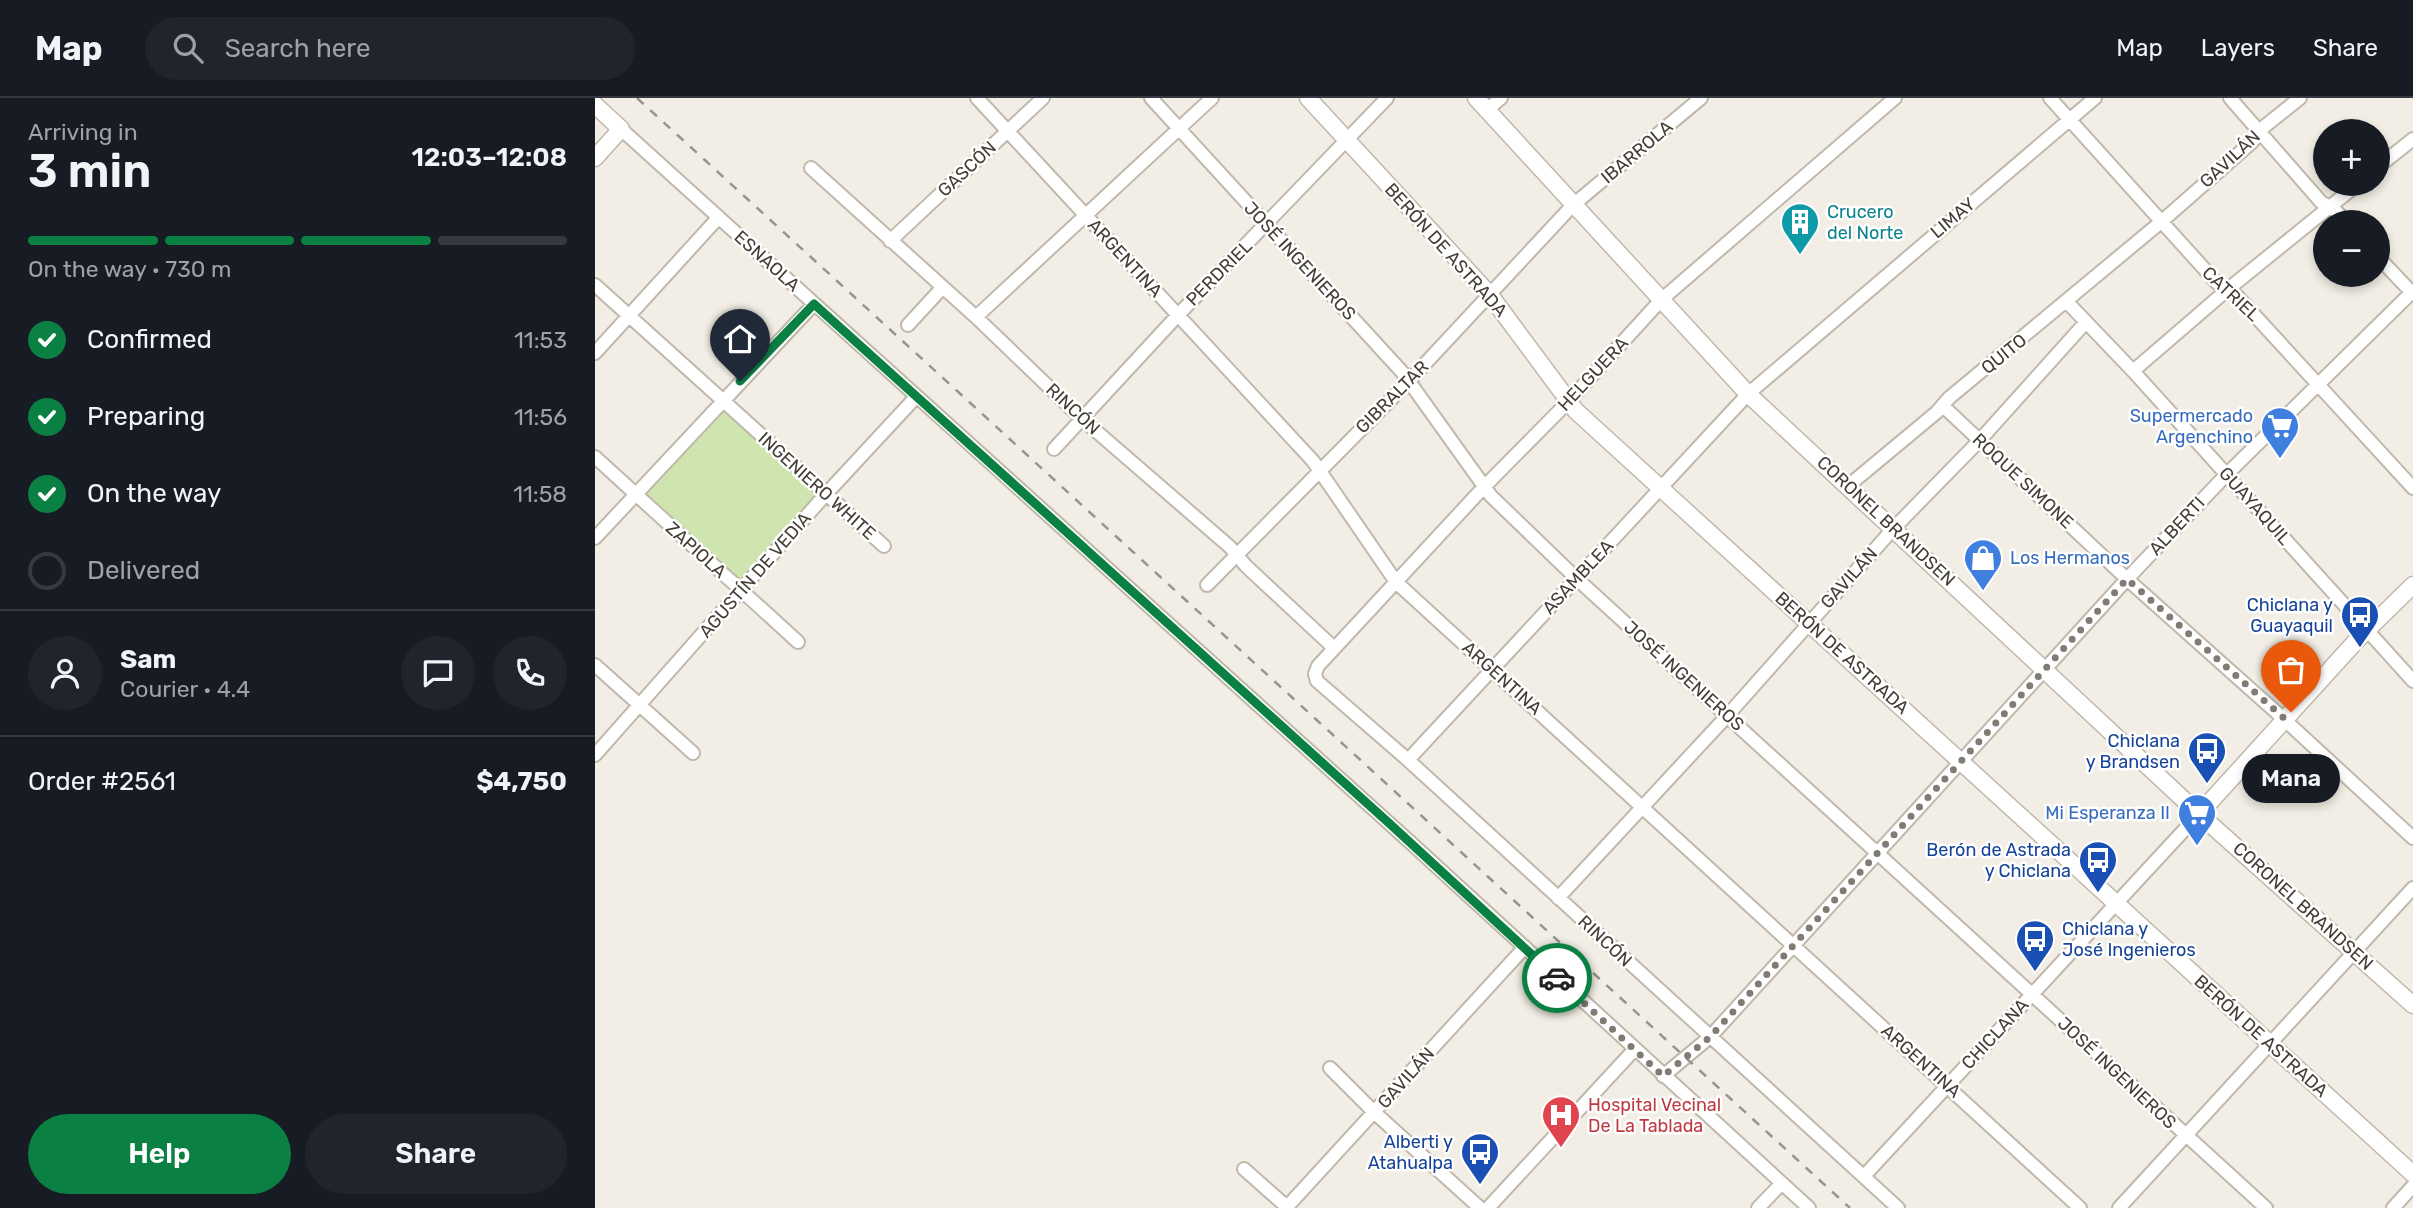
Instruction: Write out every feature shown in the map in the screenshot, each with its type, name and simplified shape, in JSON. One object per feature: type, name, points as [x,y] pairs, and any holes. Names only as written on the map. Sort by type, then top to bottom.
[{"type":"street","name":"ARGENTINA","points":[[977,98],[1319,470],[1396,582],[2080,1208]]},
{"type":"street","name":"GASCÓN","points":[[890,241],[1043,98]]},
{"type":"street","name":"JOSÉ INGENIEROS","points":[[1151,98],[1409,381],[1483,488],[1576,578],[2266,1208]]},
{"type":"street","points":[[976,317],[1212,98]]},
{"type":"street","name":"BERÓN DE ASTRADA","points":[[1308,98],[1490,295],[1568,402],[2413,1174]]},
{"type":"street","name":"PERDRIEL","points":[[1053,449],[1387,98]]},
{"type":"street","points":[[1482,104],[1501,98]]},
{"type":"street","name":"IBARROLA","points":[[1573,205],[1701,98]]},
{"type":"street","name":"HELGUERA","points":[[1315,674],[1318,666],[1661,300],[1895,98]]},
{"type":"street","name":"CATRIEL","points":[[2050,98],[2217,283],[2236,295],[2413,488]]},
{"type":"street","name":"LIMAY","points":[[1748,394],[2095,98]]},
{"type":"street","points":[[2230,98],[2321,202],[2332,210]]},
{"type":"street","name":"GAVILÁN","points":[[2161,222],[2300,98]]},
{"type":"street","name":"CORONEL BRANDSEN","points":[[1482,104],[1748,394],[2199,814],[2413,1005]]},
{"type":"street","name":"ESNAOLA","points":[[595,105],[1525,947],[1809,1208]]},
{"type":"street","points":[[595,158],[621,129]]},
{"type":"street","points":[[2390,157],[2413,139]]},
{"type":"street","name":"RINCÓN","points":[[811,168],[976,317],[1081,418],[1230,547],[1334,649]]},
{"type":"street","points":[[2133,371],[2343,196]]},
{"type":"street","name":"GIBRALTAR","points":[[1207,585],[1409,381],[1573,205]]},
{"type":"street","points":[[595,352],[718,218]]},
{"type":"street","name":"QUITO","points":[[1848,486],[1949,398],[2161,222]]},
{"type":"street","points":[[2390,269],[2413,293]]},
{"type":"street","name":"INGENIERO WHITE","points":[[595,285],[884,546]]},
{"type":"street","points":[[908,325],[942,288]]},
{"type":"street","name":"ALBERTI","points":[[1663,1076],[1710,1037],[2127,579],[2226,475],[2413,293]]},
{"type":"street","name":"GUAYAQUIL","points":[[2067,302],[2133,371],[2413,681]]},
{"type":"street","points":[[595,538],[814,304]]},
{"type":"street","name":"GAVILÁN","points":[[1558,898],[1644,808],[1893,529],[1980,440],[2086,323]]},
{"type":"street","name":"ASAMBLEA","points":[[1408,760],[1748,394]]},
{"type":"street","name":"AGUSTÍN DE VEDIA","points":[[595,755],[826,494],[916,397]]},
{"type":"street","name":"ROQUE SIMONE","points":[[1943,406],[2127,579],[2285,719],[2413,838]]},
{"type":"street","name":"ZAPIOLA","points":[[595,457],[798,642]]},
{"type":"street","name":"CHICLANA","points":[[1864,1176],[2367,629],[2413,585]]},
{"type":"street","points":[[595,665],[693,753]]},
{"type":"street","name":"RINCÓN","points":[[1315,674],[1317,681],[1408,760],[1898,1208]]},
{"type":"street","points":[[2119,1208],[2413,888]]},
{"type":"street","name":"GAVILÁN","points":[[1287,1208],[1525,947]]},
{"type":"street","points":[[1488,1208],[1634,1050]]},
{"type":"street","points":[[1329,1068],[1480,1208]]},
{"type":"street","points":[[1244,1169],[1287,1208]]},
{"type":"street","points":[[1758,1208],[1781,1184]]},
{"type":"street","points":[[2393,1208],[2413,1186]]},
{"type":"green space","points":[[724,406],[814,489],[815,498],[744,579],[737,580],[645,495],[646,489]]},
{"type":"railway","points":[[637,98],[1850,1208]]},
{"type":"way so far","points":[[1557,978],[1663,1076],[1710,1037],[2127,579],[2285,719],[2291,712]]},
{"type":"place","name":"Crucero del Norte","points":[[1800,256]]},
{"type":"place","name":"Supermercado Argenchino","points":[[2280,460]]},
{"type":"place","name":"Los Hermanos","points":[[1983,592]]},
{"type":"place","name":"Chiclana y Guayaquil","points":[[2360,649]]},
{"type":"place","name":"Mana","points":[[2291,712]]},
{"type":"place","name":"Chiclana y Brandsen","points":[[2207,785]]},
{"type":"place","name":"Mi Esperanza II","points":[[2197,847]]},
{"type":"place","name":"Berón de Astrada y Chiclana","points":[[2098,894]]},
{"type":"place","name":"Chiclana y José Ingenieros","points":[[2035,973]]},
{"type":"place","name":"Hospital Vecinal De La Tablada","points":[[1561,1149]]},
{"type":"place","name":"Alberti y Atahualpa","points":[[1480,1186]]},
{"type":"route","points":[[740,381],[814,304],[1557,978]]}]
